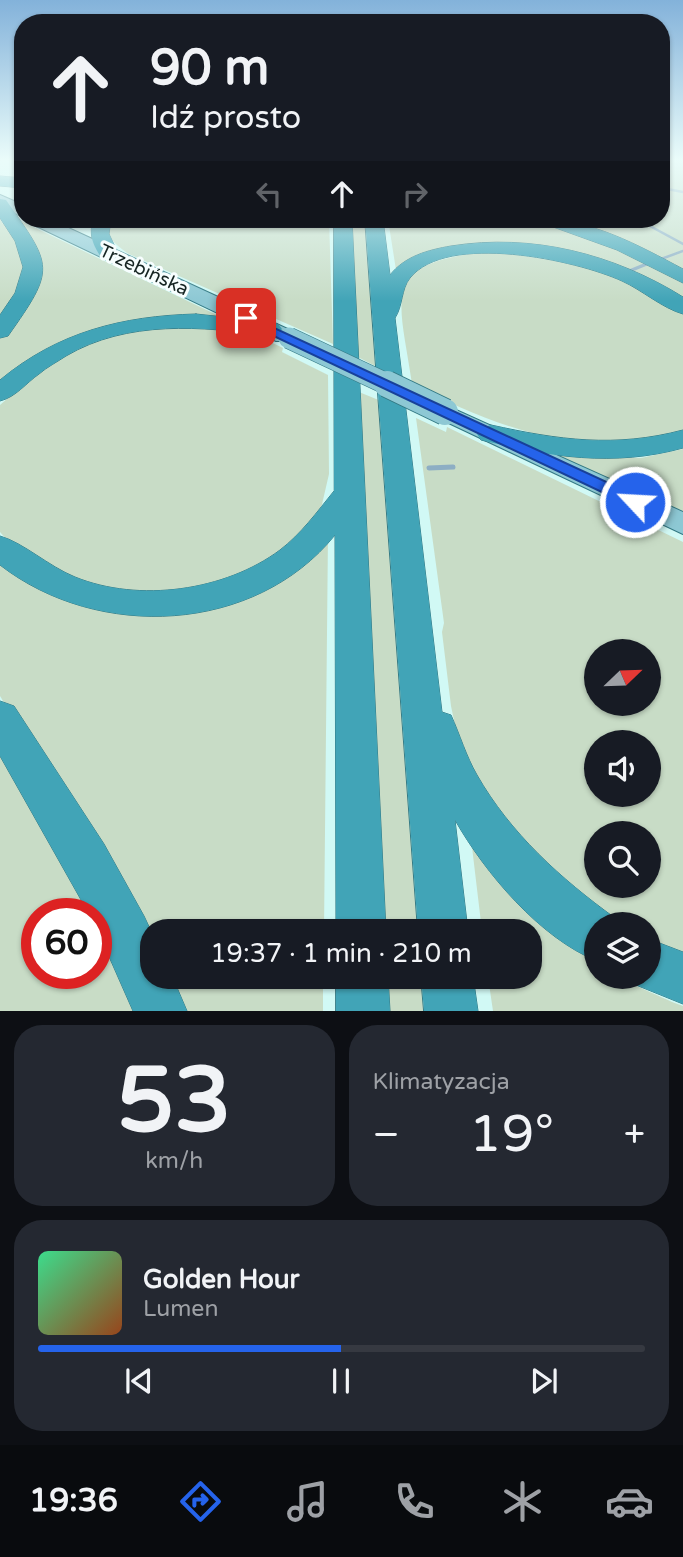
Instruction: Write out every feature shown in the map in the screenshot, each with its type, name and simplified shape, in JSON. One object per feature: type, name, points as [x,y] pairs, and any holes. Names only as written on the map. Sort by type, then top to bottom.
[{"type":"highway","points":[[4,207],[14,222]]},
{"type":"highway","points":[[0,331],[29,289],[35,265],[28,243],[18,228]]},
{"type":"highway","points":[[100,228],[99,234],[108,253]]},
{"type":"highway","points":[[341,228],[361,919]]},
{"type":"highway","points":[[375,228],[442,919]]},
{"type":"highway","points":[[573,228],[638,252],[683,277]]},
{"type":"highway","points":[[385,317],[398,279],[409,268],[442,254],[486,248],[537,252],[592,264],[638,281],[683,307]]},
{"type":"highway","points":[[0,393],[53,353],[82,339],[121,327],[188,319],[226,321],[279,334]]},
{"type":"highway","points":[[491,434],[536,444],[602,452],[646,449],[683,439]]},
{"type":"highway","points":[[0,548],[30,572],[52,583],[96,598],[144,603],[180,602],[243,586],[288,561],[317,534],[350,493]]},
{"type":"highway","points":[[419,666],[442,750],[499,848],[544,894],[584,927]]},
{"type":"highway","points":[[0,719],[91,864],[121,919],[160,1011]]},
{"type":"highway","points":[[661,970],[683,978]]},
{"type":"highway","points":[[362,989],[363,1011]]},
{"type":"highway","points":[[448,989],[451,1011]]},
{"type":"main road","name":"Trzebińska","points":[[55,228],[683,524]]},
{"type":"green space","points":[[670,207],[683,207],[683,272],[585,228],[670,228]]},
{"type":"green space","points":[[0,219],[3,224],[7,223],[29,267],[0,322]]},
{"type":"green space","points":[[23,228],[36,228],[219,316],[150,319],[106,326],[84,333],[42,353],[0,386],[0,338],[25,304],[40,257]]},
{"type":"green space","points":[[108,228],[329,228],[333,344],[129,254],[119,247]]},
{"type":"green space","points":[[349,228],[367,228],[379,368],[356,356]]},
{"type":"green space","points":[[389,228],[568,228],[589,235],[683,282],[683,300],[648,281],[492,245],[396,270]]},
{"type":"green space","points":[[485,252],[538,258],[589,269],[638,287],[683,314],[683,430],[648,440],[578,442],[510,426],[476,414],[412,384],[401,306],[404,289],[412,276],[427,265],[451,257]]},
{"type":"green space","points":[[142,326],[214,328],[249,335],[283,348],[282,352],[328,375],[329,474],[320,513],[294,545],[238,579],[165,595],[84,585],[16,550],[0,532],[0,405],[57,355]]},
{"type":"green space","points":[[359,392],[381,401],[422,919],[381,919]]},
{"type":"green space","points":[[416,418],[446,432],[447,427],[683,542],[683,954],[661,945],[661,912],[603,912],[586,898],[661,898],[661,821],[584,821],[584,897],[510,835],[463,763],[451,706],[442,632],[444,623]]},
{"type":"green space","points":[[683,449],[683,514],[553,454],[641,458]]},
{"type":"green space","points":[[328,534],[324,919],[140,919],[140,928],[0,696],[0,560],[167,611]]},
{"type":"green space","points":[[0,753],[87,898],[21,898],[21,989],[112,989],[112,952],[137,1011],[0,1011]]},
{"type":"green space","points":[[472,847],[539,919],[481,919]]},
{"type":"green space","points":[[542,922],[584,955],[584,989],[644,989],[683,1006],[683,1011],[493,1011],[490,989],[542,989]]},
{"type":"green space","points":[[168,989],[323,989],[323,1011],[177,1011]]},
{"type":"green space","points":[[383,989],[427,989],[429,1011],[384,1011]]},
{"type":"waterway","points":[[654,228],[683,244]]},
{"type":"waterway","points":[[661,259],[683,251]]},
{"type":"waterway","points":[[627,272],[649,263]]},
{"type":"waterway","points":[[429,468],[453,467]]},
{"type":"route","points":[[246,318],[635,502]]}]
